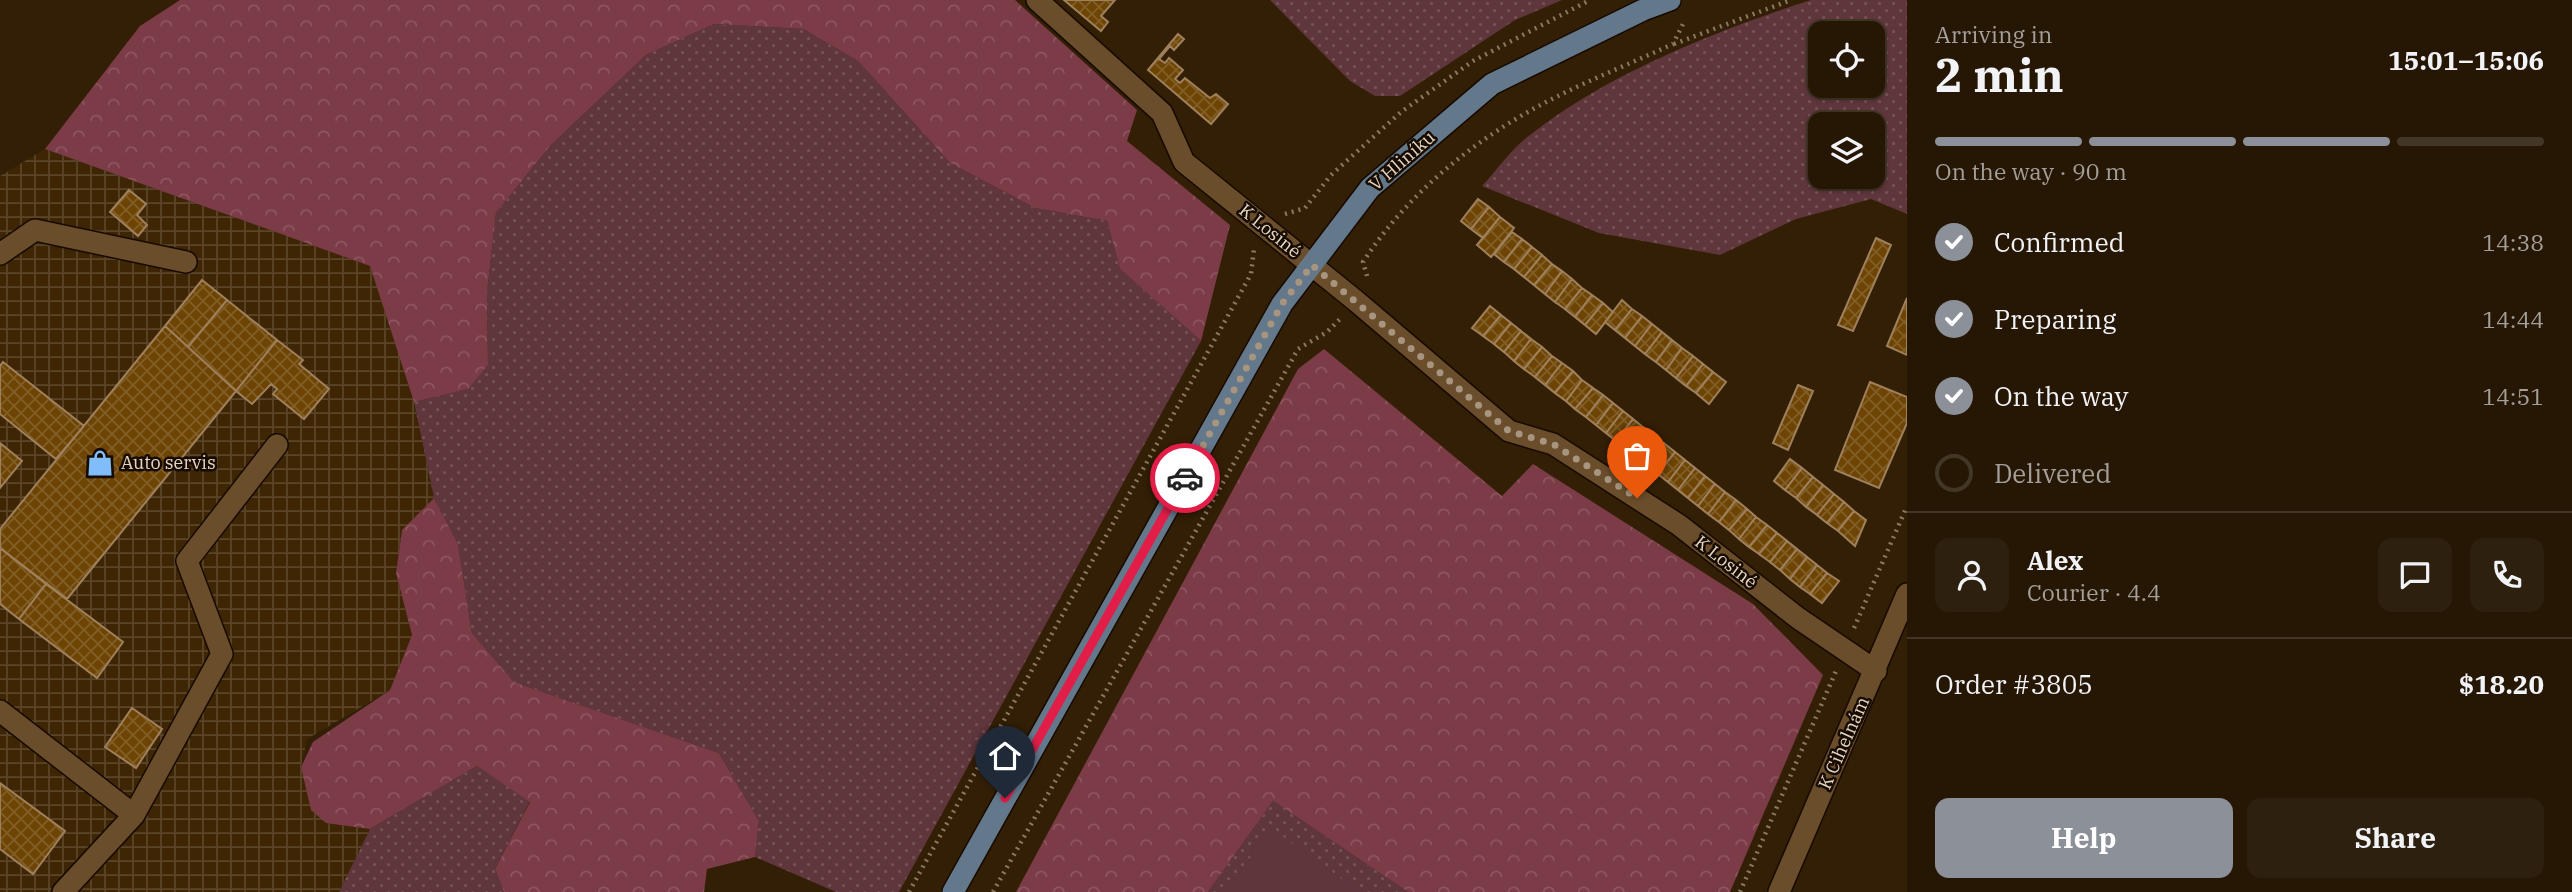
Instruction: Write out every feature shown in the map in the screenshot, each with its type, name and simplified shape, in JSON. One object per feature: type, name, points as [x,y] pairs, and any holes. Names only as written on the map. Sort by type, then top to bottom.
[{"type":"main road","name":"V Hliníku","points":[[953,892],[1282,304],[1370,188],[1492,84],[1643,10],[1670,0]]},
{"type":"street","name":"K Losiné","points":[[1037,0],[1162,113],[1184,162],[1356,301],[1509,431],[1553,444],[1679,525],[1798,618],[1876,671]]},
{"type":"street","points":[[0,254],[35,230],[186,262]]},
{"type":"street","points":[[63,892],[134,815],[222,654],[187,561],[277,445]]},
{"type":"street","name":"K Cihelnám","points":[[1779,892],[1907,594]]},
{"type":"street","points":[[0,711],[134,815]]},
{"type":"path","points":[[993,892],[1298,349],[1327,332],[1370,286],[1363,262],[1385,228],[1458,158],[1554,98],[1673,44],[1791,0]]},
{"type":"path","points":[[1673,44],[1689,11]]},
{"type":"path","points":[[1740,892],[1907,506]]},
{"type":"shaded area","points":[[1270,0],[1562,0],[1515,20],[1400,96],[1375,96],[1350,81]]},
{"type":"shaded area","points":[[1811,0],[1907,0],[1907,214],[1871,199],[1796,219],[1720,255],[1599,233],[1482,186],[1523,140],[1593,92],[1664,56],[1739,25]]},
{"type":"shaded area","points":[[714,24],[803,29],[858,61],[950,163],[1035,208],[1107,221],[1120,269],[1201,341],[899,892],[836,892],[755,857],[759,821],[719,753],[514,682],[472,633],[458,544],[434,498],[414,402],[467,389],[488,365],[487,293],[496,213],[550,146],[646,55]]},
{"type":"shaded area","points":[[45,149],[370,266],[414,402],[434,498],[402,530],[396,573],[412,635],[390,690],[307,739],[301,767],[327,823],[370,829],[339,892],[0,892],[0,176]]},
{"type":"shaded area","points":[[477,766],[530,801],[495,869],[504,892],[339,892],[370,829]]},
{"type":"shaded area","points":[[1273,801],[1408,892],[1208,892]]},
{"type":"shaded area","points":[[1271,828],[1360,892],[1226,892]]},
{"type":"green space","points":[[180,0],[1015,0],[1137,110],[1127,141],[1230,225],[1201,341],[1120,269],[1107,221],[1035,208],[950,163],[858,61],[803,29],[714,24],[646,55],[550,146],[496,213],[487,293],[488,365],[468,389],[414,402],[370,266],[45,149],[140,26]]},
{"type":"green space","points":[[1324,349],[1502,496],[1533,464],[1753,604],[1823,675],[1730,892],[1408,892],[1273,801],[1208,892],[1016,892],[1298,369]]},
{"type":"green space","points":[[434,498],[458,544],[472,633],[514,682],[719,753],[759,821],[755,857],[707,869],[704,892],[504,892],[495,869],[530,802],[477,766],[370,829],[326,823],[311,810],[301,767],[313,742],[390,690],[412,635],[396,573],[402,530]]},
{"type":"building","points":[[1064,0],[1115,0],[1101,16],[1108,22],[1101,31]]},
{"type":"building","points":[[1178,34],[1184,39],[1174,50],[1170,46],[1159,59],[1165,63],[1169,58],[1183,70],[1175,79],[1180,83],[1185,78],[1210,98],[1216,94],[1228,104],[1211,124],[1148,70]]},
{"type":"building","points":[[129,190],[146,204],[137,215],[147,225],[138,236],[110,212]]},
{"type":"building","points":[[1478,199],[1489,207],[1471,229],[1461,221]]},
{"type":"building","points":[[1489,207],[1500,217],[1483,238],[1471,229]]},
{"type":"building","points":[[1500,217],[1514,228],[1491,257],[1477,245]]},
{"type":"building","points":[[1512,232],[1522,239],[1504,262],[1494,254]]},
{"type":"building","points":[[1876,238],[1891,245],[1853,331],[1838,325]]},
{"type":"building","points":[[1522,239],[1532,247],[1514,269],[1504,262]]},
{"type":"building","points":[[1532,247],[1542,255],[1524,277],[1514,269]]},
{"type":"building","points":[[1542,255],[1552,264],[1534,285],[1524,277]]},
{"type":"building","points":[[1552,264],[1562,271],[1545,294],[1534,285]]},
{"type":"building","points":[[1562,271],[1572,279],[1555,302],[1545,294]]},
{"type":"building","points":[[1572,279],[1582,288],[1565,309],[1555,302]]},
{"type":"building","points":[[202,280],[227,300],[188,347],[165,326]]},
{"type":"building","points":[[1582,288],[1592,295],[1575,317],[1565,309]]},
{"type":"building","points":[[1592,295],[1603,303],[1585,325],[1575,317]]},
{"type":"building","points":[[1907,298],[1907,355],[1887,346]]},
{"type":"building","points":[[227,300],[277,340],[236,391],[188,347]]},
{"type":"building","points":[[1622,300],[1632,309],[1615,330],[1605,322]]},
{"type":"building","points":[[1603,303],[1613,312],[1596,334],[1585,325]]},
{"type":"building","points":[[1490,306],[1501,315],[1483,336],[1472,328]]},
{"type":"building","points":[[1632,309],[1642,316],[1625,338],[1615,330]]},
{"type":"building","points":[[1501,315],[1511,323],[1494,344],[1483,336]]},
{"type":"building","points":[[1642,316],[1652,324],[1635,346],[1625,338]]},
{"type":"building","points":[[1511,323],[1521,331],[1504,352],[1494,344]]},
{"type":"building","points":[[1652,324],[1662,332],[1645,354],[1635,346]]},
{"type":"building","points":[[165,326],[236,391],[67,599],[0,548],[0,529]]},
{"type":"building","points":[[1521,331],[1531,339],[1514,361],[1504,352]]},
{"type":"building","points":[[1662,332],[1672,340],[1656,362],[1645,354]]},
{"type":"building","points":[[1531,339],[1542,347],[1524,369],[1514,361]]},
{"type":"building","points":[[277,340],[303,360],[299,364],[329,389],[304,419],[273,394],[277,389],[271,384],[252,404],[236,391]]},
{"type":"building","points":[[1672,340],[1682,348],[1666,370],[1656,362]]},
{"type":"building","points":[[1542,347],[1552,356],[1535,377],[1524,369]]},
{"type":"building","points":[[1682,348],[1693,356],[1676,378],[1666,370]]},
{"type":"building","points":[[1552,356],[1562,363],[1545,385],[1535,377]]},
{"type":"building","points":[[1693,356],[1703,364],[1686,386],[1676,378]]},
{"type":"building","points":[[3,362],[84,426],[56,459],[0,414],[0,366]]},
{"type":"building","points":[[1562,363],[1573,371],[1555,393],[1545,385]]},
{"type":"building","points":[[1703,364],[1713,372],[1696,393],[1686,386]]},
{"type":"building","points":[[1573,371],[1582,380],[1566,401],[1555,393]]},
{"type":"building","points":[[1713,372],[1726,382],[1709,404],[1696,393]]},
{"type":"building","points":[[1582,380],[1593,388],[1575,409],[1566,401]]},
{"type":"building","points":[[1870,382],[1907,397],[1907,423],[1879,488],[1835,470]]},
{"type":"building","points":[[1798,385],[1813,391],[1788,450],[1773,443]]},
{"type":"building","points":[[1593,388],[1603,395],[1586,417],[1575,409]]},
{"type":"building","points":[[1603,395],[1613,403],[1596,425],[1586,417]]},
{"type":"building","points":[[1613,403],[1623,411],[1606,433],[1596,425]]},
{"type":"building","points":[[1623,411],[1633,419],[1616,441],[1606,433]]},
{"type":"building","points":[[1633,419],[1644,428],[1626,450],[1616,441]]},
{"type":"building","points":[[1644,428],[1654,436],[1637,458],[1626,450]]},
{"type":"building","points":[[1654,436],[1665,444],[1647,466],[1637,458]]},
{"type":"building","points":[[0,443],[22,461],[0,488]]},
{"type":"building","points":[[1665,444],[1675,452],[1658,474],[1647,466]]},
{"type":"building","points":[[1675,452],[1685,460],[1668,482],[1658,474]]},
{"type":"building","points":[[1790,459],[1802,468],[1785,490],[1774,481]]},
{"type":"building","points":[[1685,460],[1695,468],[1678,490],[1668,482]]},
{"type":"building","points":[[1695,468],[1705,476],[1688,498],[1678,490]]},
{"type":"building","points":[[1802,468],[1813,477],[1796,498],[1785,490]]},
{"type":"building","points":[[1705,476],[1715,484],[1698,506],[1688,498]]},
{"type":"building","points":[[1813,477],[1823,485],[1806,507],[1796,498]]},
{"type":"building","points":[[1715,484],[1725,492],[1708,514],[1698,506]]},
{"type":"building","points":[[1823,485],[1834,494],[1817,515],[1806,507]]},
{"type":"building","points":[[1725,492],[1736,500],[1719,522],[1708,514]]},
{"type":"building","points":[[1834,494],[1844,502],[1827,523],[1817,515]]},
{"type":"building","points":[[1736,500],[1747,509],[1729,530],[1719,522]]},
{"type":"building","points":[[1844,502],[1854,511],[1838,531],[1827,523]]},
{"type":"building","points":[[1747,509],[1756,517],[1739,539],[1729,530]]},
{"type":"building","points":[[1854,511],[1866,520],[1855,546],[1838,531]]},
{"type":"building","points":[[1756,517],[1767,525],[1749,547],[1739,539]]},
{"type":"building","points":[[1767,525],[1777,533],[1759,554],[1749,547]]},
{"type":"building","points":[[1777,533],[1787,541],[1770,562],[1759,554]]},
{"type":"building","points":[[1787,541],[1797,549],[1780,570],[1770,562]]},
{"type":"building","points":[[0,548],[46,584],[19,619],[0,604]]},
{"type":"building","points":[[1797,549],[1807,557],[1790,579],[1780,570]]},
{"type":"building","points":[[1807,557],[1817,565],[1800,587],[1790,579]]},
{"type":"building","points":[[1817,565],[1827,573],[1810,594],[1800,587]]},
{"type":"building","points":[[1827,573],[1839,581],[1822,603],[1810,594]]},
{"type":"building","points":[[46,584],[123,642],[97,678],[19,619]]},
{"type":"building","points":[[132,708],[162,729],[136,768],[105,747]]},
{"type":"building","points":[[0,783],[65,831],[33,874],[0,849]]},
{"type":"way so far","points":[[1185,478],[1282,304],[1312,265],[1509,431],[1553,444],[1637,498]]},
{"type":"place","name":"Auto servis","points":[[100,463]]},
{"type":"route","points":[[1005,798],[1185,478]]}]
